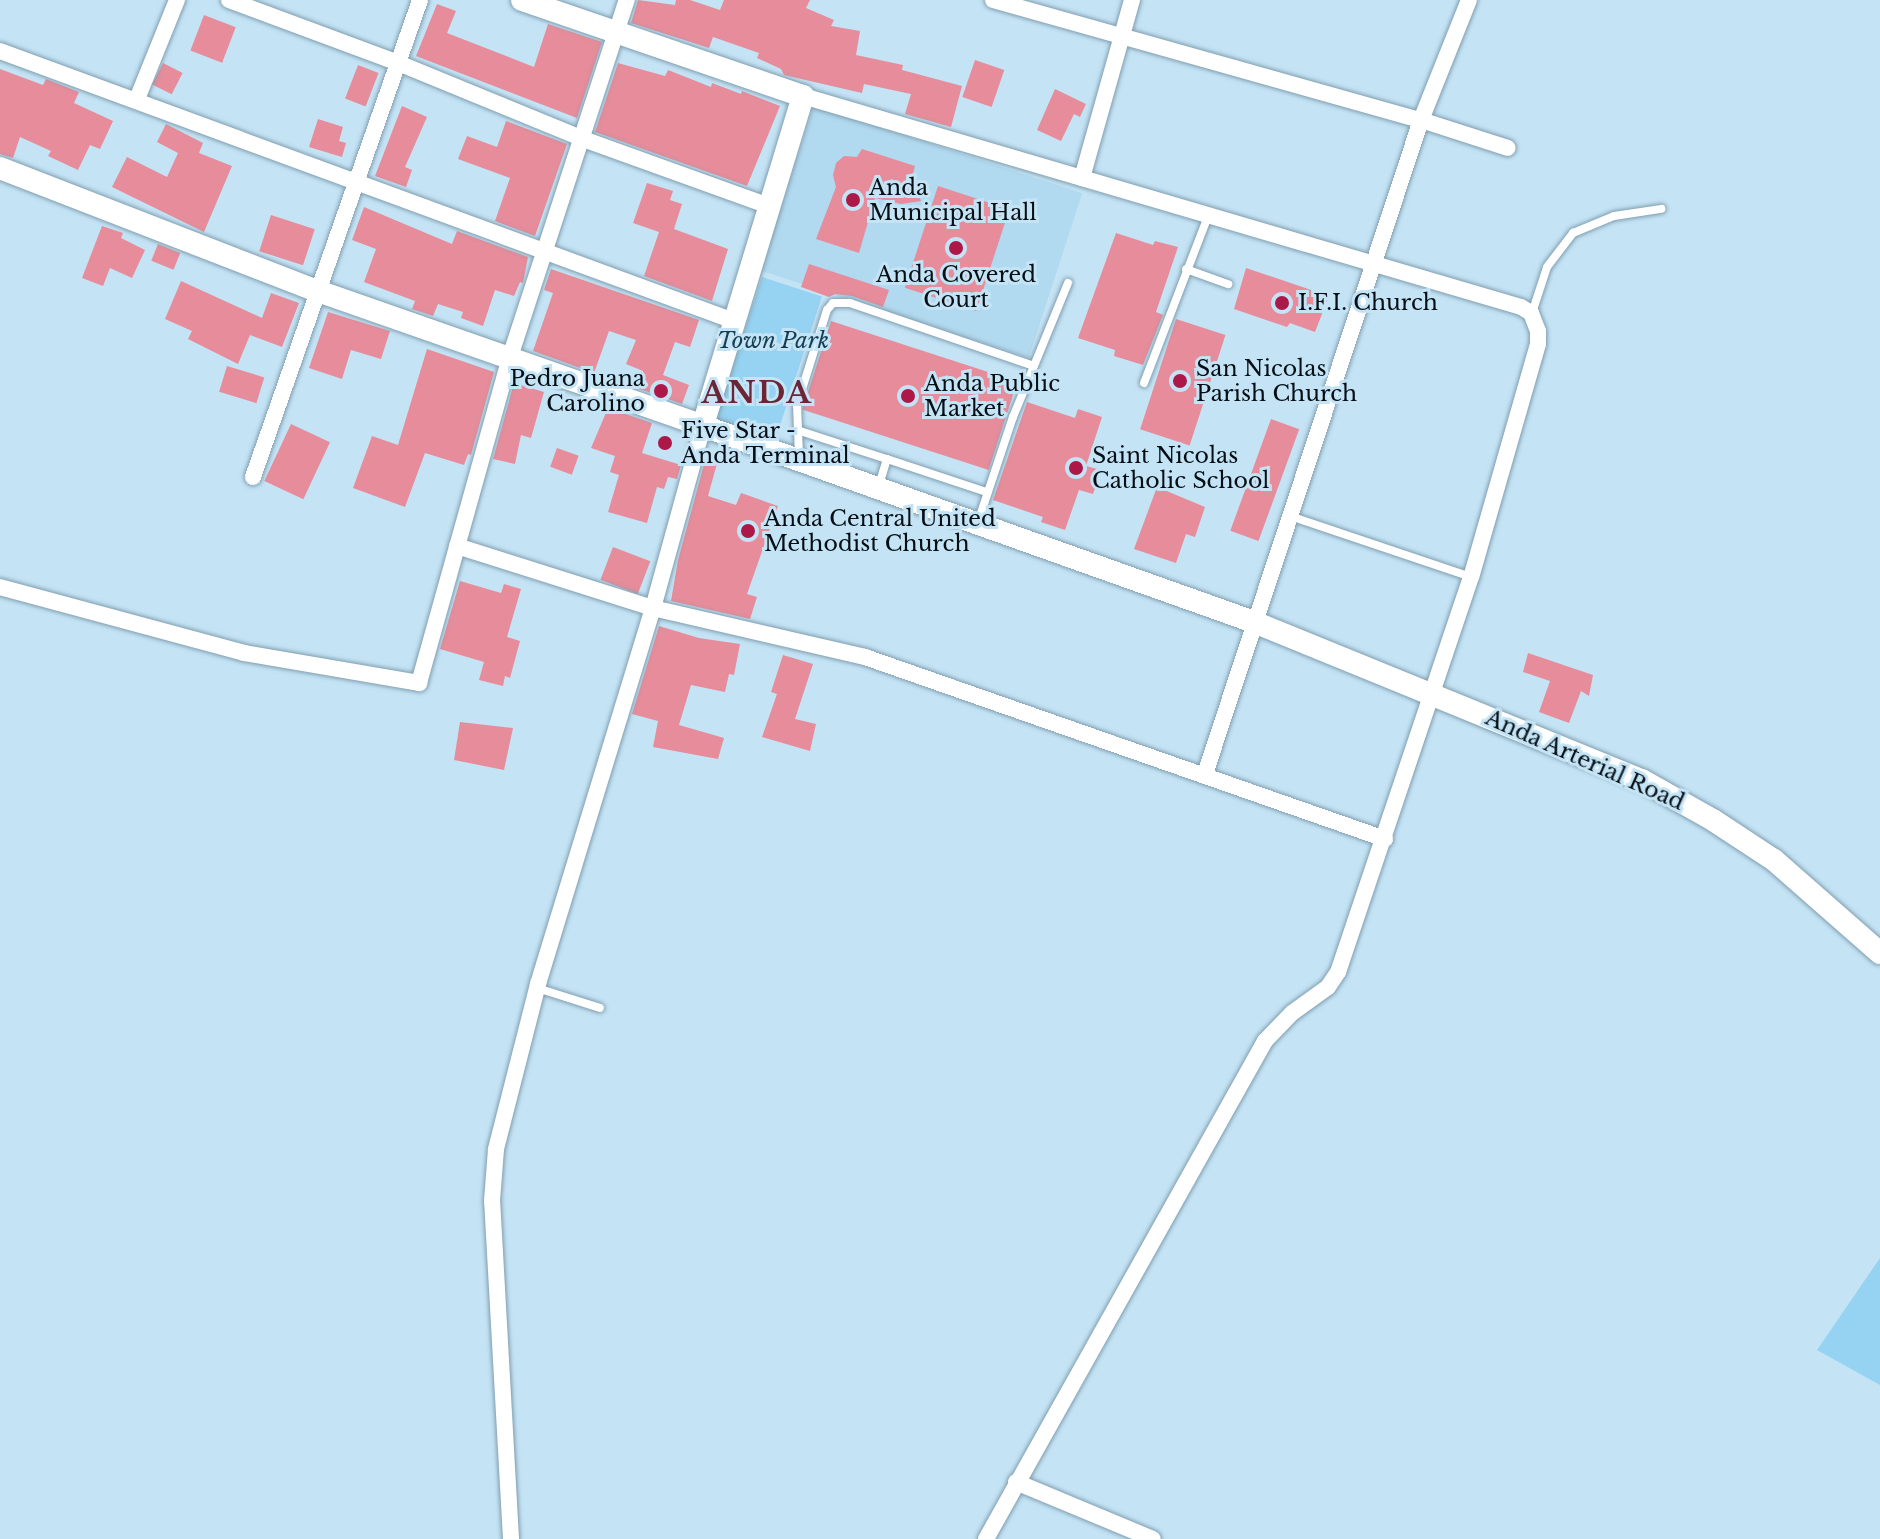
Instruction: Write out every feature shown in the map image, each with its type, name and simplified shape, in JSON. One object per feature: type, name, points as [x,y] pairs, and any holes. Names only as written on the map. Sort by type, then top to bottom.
[{"type":"main road","points":[[522,0],[803,96],[703,426]]},
{"type":"main road","name":"Anda Arterial Road","points":[[0,168],[315,290],[1254,622],[1435,693],[1642,780],[1713,820],[1774,860],[1880,953]]},
{"type":"street","points":[[137,99],[177,0]]},
{"type":"street","points":[[229,0],[398,63],[583,139],[769,206]]},
{"type":"street","points":[[253,477],[315,290],[360,181],[420,0]]},
{"type":"street","points":[[0,587],[244,653],[419,683],[509,360],[627,0]]},
{"type":"street","points":[[993,0],[1421,120],[1508,148]]},
{"type":"street","points":[[1082,178],[1132,0]]},
{"type":"street","points":[[1205,774],[1421,120],[1469,0]]},
{"type":"street","points":[[0,51],[734,321]]},
{"type":"street","points":[[803,96],[1521,307],[1531,313],[1538,331],[1538,344],[1435,693],[1338,972],[1319,996],[1292,1013],[1265,1041],[986,1539]]},
{"type":"street","points":[[511,1539],[492,1201],[496,1149],[537,988],[653,608],[703,426]]},
{"type":"street","points":[[457,546],[653,608],[865,657],[1385,839]]},
{"type":"street","points":[[1016,1482],[1153,1539]]},
{"type":"lane","points":[[1531,313],[1547,267],[1573,233],[1614,216],[1661,209]]},
{"type":"lane","points":[[1144,383],[1208,216]]},
{"type":"lane","points":[[1186,269],[1228,284]]},
{"type":"lane","points":[[977,523],[986,492],[1068,283]]},
{"type":"lane","points":[[799,461],[797,405],[827,310],[837,302],[890,315],[1034,366]]},
{"type":"lane","points":[[797,430],[986,492]]},
{"type":"lane","points":[[878,489],[887,459]]},
{"type":"lane","points":[[1290,516],[1471,577]]},
{"type":"lane","points":[[537,988],[600,1008]]},
{"type":"shaded area","points":[[814,106],[1082,193],[1029,358],[761,271]]},
{"type":"green space","name":"Town Park","points":[[762,277],[822,296],[776,438],[716,419]]},
{"type":"green space","points":[[1880,1258],[1880,1385],[1817,1350]]},
{"type":"building","points":[[638,0],[675,5],[676,0],[690,0],[720,10],[724,0],[810,0],[806,8],[834,20],[831,26],[860,31],[856,55],[903,65],[902,70],[962,86],[951,127],[905,114],[911,94],[864,84],[862,93],[784,75],[781,69],[757,58],[759,53],[713,37],[709,48],[631,23]]},
{"type":"building","points":[[437,4],[456,11],[447,33],[534,67],[548,24],[602,42],[577,118],[416,56]]},
{"type":"building","points":[[204,15],[236,27],[222,63],[190,50]]},
{"type":"building","points":[[975,60],[1004,70],[992,107],[962,97]]},
{"type":"building","points":[[163,63],[183,73],[172,94],[152,84]]},
{"type":"building","points":[[618,63],[665,76],[668,70],[711,87],[712,83],[741,94],[742,91],[780,106],[747,186],[595,132]]},
{"type":"building","points":[[358,65],[379,73],[366,106],[345,99]]},
{"type":"building","points":[[0,69],[43,85],[46,79],[79,92],[74,103],[113,121],[100,149],[90,145],[78,170],[48,156],[51,151],[20,137],[13,158],[0,154]]},
{"type":"building","points":[[1055,89],[1086,104],[1080,117],[1074,114],[1061,141],[1037,130]]},
{"type":"building","points":[[402,106],[427,117],[405,167],[412,170],[406,187],[375,176]]},
{"type":"building","points":[[318,119],[343,127],[339,141],[346,143],[342,157],[309,147]]},
{"type":"building","points":[[506,121],[567,144],[535,236],[495,221],[510,178],[458,159],[467,136],[497,147]]},
{"type":"building","points":[[166,124],[203,143],[199,153],[232,166],[204,232],[112,187],[127,157],[167,177],[178,153],[157,142]]},
{"type":"building","name":"Anda Municipal Hall","points":[[862,149],[915,166],[912,178],[921,201],[901,204],[875,198],[859,253],[816,239],[836,187],[833,175],[836,163],[844,156],[857,157]]},
{"type":"building","points":[[647,183],[673,191],[670,200],[682,204],[674,229],[728,249],[712,301],[644,276],[659,232],[633,223]]},
{"type":"building","name":"Anda Covered Court","points":[[938,186],[1009,209],[976,311],[905,288]]},
{"type":"building","points":[[364,207],[452,244],[457,231],[528,257],[523,283],[520,282],[514,296],[495,290],[483,326],[461,318],[463,312],[438,304],[433,316],[412,309],[415,301],[364,282],[376,249],[352,240]]},
{"type":"building","points":[[271,215],[315,229],[303,265],[259,251]]},
{"type":"building","points":[[102,226],[123,233],[121,238],[145,250],[132,278],[110,268],[103,286],[82,278]]},
{"type":"building","points":[[1116,233],[1153,245],[1155,241],[1178,247],[1156,312],[1163,315],[1143,365],[1114,356],[1115,350],[1078,338]]},
{"type":"building","points":[[158,244],[180,253],[174,270],[151,261]]},
{"type":"building","points":[[809,264],[889,290],[883,307],[852,296],[835,294],[829,297],[801,287]]},
{"type":"building","name":"I.F.I. Church","points":[[1246,268],[1329,296],[1315,332],[1290,323],[1287,327],[1234,309]]},
{"type":"building","points":[[551,269],[699,320],[690,347],[675,342],[663,375],[689,385],[682,404],[637,388],[643,371],[626,364],[636,340],[609,331],[594,373],[533,351],[553,293],[544,290]]},
{"type":"building","points":[[181,281],[262,318],[271,293],[299,303],[282,347],[250,335],[238,364],[188,339],[192,331],[165,319]]},
{"type":"building","points":[[328,312],[390,331],[381,359],[351,350],[342,379],[309,368]]},
{"type":"building","name":"San Nicolas Parish Church","points":[[1176,319],[1225,335],[1190,445],[1140,429]]},
{"type":"building","name":"Anda Public Market","points":[[831,321],[1017,382],[989,470],[802,409]]},
{"type":"building","points":[[427,349],[494,372],[471,455],[468,454],[464,465],[425,453],[405,507],[353,488],[372,436],[398,445]]},
{"type":"building","points":[[227,366],[264,377],[256,403],[219,392]]},
{"type":"building","points":[[514,383],[544,392],[531,438],[521,435],[515,464],[493,459]]},
{"type":"building","points":[[1027,402],[1075,418],[1078,409],[1102,417],[1086,466],[1101,470],[1093,494],[1079,490],[1065,530],[1041,522],[1043,517],[993,500]]},
{"type":"building","points":[[608,408],[652,423],[642,453],[681,465],[677,479],[668,477],[664,489],[657,487],[647,523],[608,512],[619,475],[610,472],[615,456],[591,448]]},
{"type":"building","points":[[1271,419],[1299,429],[1258,541],[1230,531]]},
{"type":"building","points":[[291,424],[330,442],[303,499],[264,481]]},
{"type":"building","points":[[557,448],[579,456],[572,475],[550,467]]},
{"type":"building","points":[[706,457],[718,460],[708,496],[736,505],[741,493],[778,506],[747,594],[757,597],[750,619],[671,601],[678,560]]},
{"type":"building","points":[[1157,487],[1205,507],[1195,537],[1186,534],[1176,563],[1134,549]]},
{"type":"building","points":[[613,547],[650,561],[638,594],[600,580]]},
{"type":"building","points":[[460,581],[501,593],[504,584],[521,589],[507,637],[520,641],[510,678],[505,676],[503,686],[479,680],[484,662],[440,649]]},
{"type":"building","points":[[659,626],[699,638],[740,644],[734,675],[729,674],[725,692],[691,685],[679,725],[724,738],[718,759],[653,747],[658,721],[632,714]]},
{"type":"building","points":[[1528,653],[1593,675],[1589,696],[1581,691],[1569,723],[1539,712],[1550,681],[1523,672]]},
{"type":"building","points":[[783,655],[813,664],[795,719],[816,724],[810,751],[762,737],[777,694],[771,692]]},
{"type":"building","points":[[460,722],[513,728],[504,770],[454,760]]},
{"type":"place","name":"Anda Municipal Hall","points":[[853,200]]},
{"type":"place","name":"Anda Covered Court","points":[[956,248]]},
{"type":"place","name":"I.F.I. Church","points":[[1282,303]]},
{"type":"place","name":"San Nicolas Parish Church","points":[[1180,381]]},
{"type":"place","name":"Pedro Juana Carolino","points":[[661,391]]},
{"type":"place","name":"Anda Public Market","points":[[908,396]]},
{"type":"place","name":"Five Star - Anda Terminal","points":[[665,443]]},
{"type":"place","name":"Saint Nicolas Catholic School","points":[[1076,468]]},
{"type":"place","name":"Anda Central United Methodist Church","points":[[748,531]]},
{"type":"district","name":"ANDA","points":[[757,393]]}]
